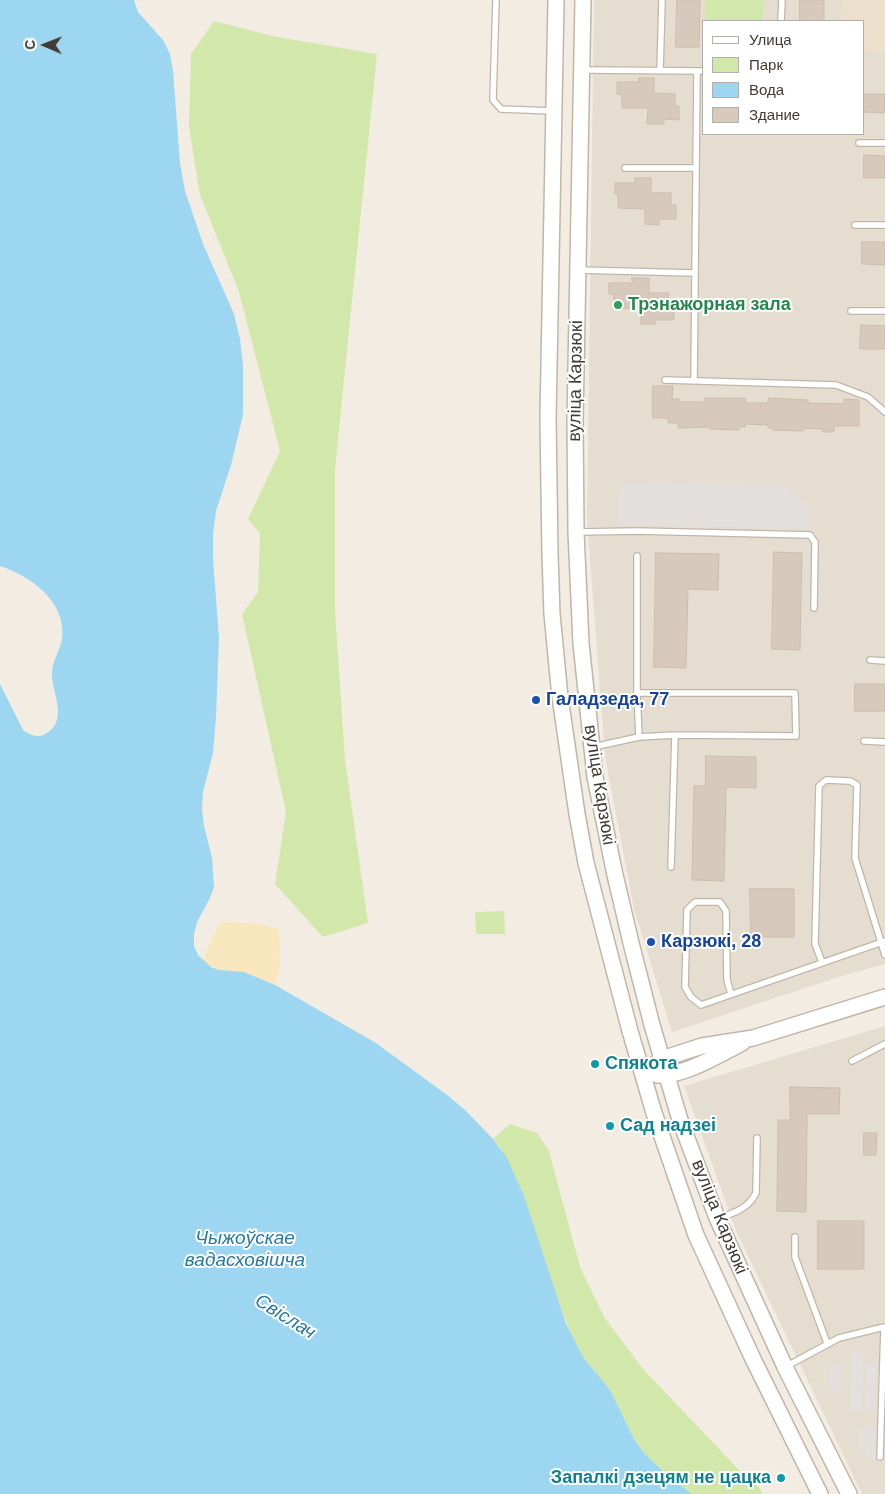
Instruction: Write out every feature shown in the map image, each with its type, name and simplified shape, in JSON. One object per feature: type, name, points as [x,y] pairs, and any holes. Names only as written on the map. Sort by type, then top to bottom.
[{"type":"street","name":"вуліца Карзюкі","points":[[556,0],[548,438],[550,554],[552,614],[559,688],[577,814],[586,863],[643,1074],[654,1113],[696,1236],[753,1359],[820,1494]]},
{"type":"street","name":"вуліца Карзюкі","points":[[583,0],[575,421],[576,532],[580,643],[595,777],[615,875],[662,1060],[680,1120],[717,1218],[785,1367],[849,1494]]},
{"type":"street","points":[[643,1074],[662,1060],[702,1046],[753,1038],[885,997]]},
{"type":"street","points":[[643,1074],[667,1076],[707,1062],[753,1038]]},
{"type":"lane","points":[[496,0],[494,100],[501,109],[553,111]]},
{"type":"lane","points":[[660,71],[662,0]]},
{"type":"lane","points":[[781,20],[782,0]]},
{"type":"lane","points":[[581,70],[702,71]]},
{"type":"lane","points":[[694,381],[697,71]]},
{"type":"lane","points":[[859,143],[885,143]]},
{"type":"lane","points":[[625,168],[696,168]]},
{"type":"lane","points":[[855,225],[885,225]]},
{"type":"lane","points":[[578,270],[695,273]]},
{"type":"lane","points":[[851,311],[885,311]]},
{"type":"lane","points":[[665,380],[836,385],[868,397],[885,412]]},
{"type":"lane","points":[[576,532],[810,535],[815,542],[814,608]]},
{"type":"lane","points":[[637,556],[637,693],[639,736]]},
{"type":"lane","points":[[870,660],[885,661]]},
{"type":"lane","points":[[591,747],[639,736],[796,736],[795,693],[637,693]]},
{"type":"lane","points":[[672,867],[675,735]]},
{"type":"lane","points":[[864,741],[885,742]]},
{"type":"lane","points":[[822,962],[815,944],[819,786],[826,780],[850,781],[857,785],[854,858],[885,955]]},
{"type":"lane","points":[[731,994],[727,980],[726,911],[720,902],[695,902],[687,910],[686,986],[691,997],[701,1005],[882,942]]},
{"type":"lane","points":[[852,1061],[885,1044]]},
{"type":"lane","points":[[717,1218],[735,1212],[752,1201],[756,1193],[757,1138]]},
{"type":"lane","points":[[795,1237],[795,1257],[827,1343]]},
{"type":"lane","points":[[785,1367],[839,1338],[884,1327],[880,1456]]},
{"type":"shaded area","points":[[594,0],[885,0],[885,964],[842,976],[672,1032],[634,909],[605,756],[587,519]]},
{"type":"shaded area","points":[[842,0],[885,0],[885,53],[865,52],[865,20],[841,20]]},
{"type":"shaded area","points":[[619,482],[786,486],[808,504],[807,529],[618,525]]},
{"type":"shaded area","points":[[885,1026],[885,1494],[862,1494],[737,1233],[684,1086]]},
{"type":"shaded area","points":[[852,1352],[864,1353],[861,1411],[850,1410]]},
{"type":"shaded area","points":[[829,1362],[841,1363],[840,1392],[829,1391]]},
{"type":"shaded area","points":[[867,1364],[877,1364],[875,1411],[865,1410]]},
{"type":"shaded area","points":[[859,1429],[885,1429],[885,1459],[869,1458],[859,1449]]},
{"type":"green space","points":[[705,0],[764,0],[763,20],[705,20]]},
{"type":"green space","points":[[214,21],[272,36],[377,54],[335,469],[335,611],[345,760],[368,923],[323,937],[275,884],[286,812],[242,614],[258,592],[260,533],[248,519],[280,451],[239,292],[200,195],[189,127],[191,54]]},
{"type":"green space","points":[[504,911],[505,934],[476,934],[475,912]]},
{"type":"green space","points":[[510,1124],[537,1133],[549,1151],[580,1267],[604,1317],[643,1369],[741,1472],[757,1484],[763,1494],[692,1494],[669,1477],[644,1453],[634,1439],[610,1390],[574,1343],[500,1147],[493,1139]]},
{"type":"sand","points":[[222,922],[261,924],[279,929],[280,967],[275,985],[245,973],[219,969],[203,961],[213,936]]},
{"type":"water","name":"Чыжоўскае вадасховішча","points":[[0,0],[134,0],[138,12],[163,40],[170,54],[173,71],[180,163],[185,191],[203,244],[234,314],[240,339],[243,365],[243,415],[231,465],[216,511],[213,534],[219,638],[216,717],[213,753],[203,792],[202,809],[212,858],[214,887],[197,922],[194,934],[194,946],[198,955],[211,967],[219,970],[244,972],[275,985],[376,1043],[447,1095],[465,1110],[493,1139],[507,1158],[524,1196],[566,1324],[583,1357],[610,1390],[634,1439],[644,1453],[669,1477],[692,1494],[0,1494],[0,684],[23,730],[38,736],[47,733],[57,720],[58,713],[52,672],[62,639],[62,626],[59,613],[53,602],[44,592],[23,576],[0,566]]},
{"type":"building","points":[[677,0],[700,0],[699,47],[676,47]]},
{"type":"building","points":[[800,0],[824,0],[824,20],[800,20]]},
{"type":"building","points":[[639,78],[654,78],[654,93],[675,94],[675,106],[679,106],[679,120],[664,119],[664,124],[647,124],[648,108],[622,108],[622,95],[617,94],[617,82],[639,82]]},
{"type":"building","points":[[865,94],[885,94],[884,113],[865,112]]},
{"type":"building","points":[[864,155],[885,156],[885,178],[864,178]]},
{"type":"building","points":[[635,178],[651,178],[651,193],[671,193],[671,205],[676,205],[676,219],[659,219],[659,225],[645,224],[645,209],[618,208],[618,194],[615,194],[615,183],[635,183]]},
{"type":"building","points":[[862,242],[885,242],[885,265],[862,264]]},
{"type":"building","points":[[632,278],[649,278],[649,293],[669,293],[668,306],[674,306],[674,320],[655,320],[655,324],[641,324],[641,309],[614,308],[614,294],[609,294],[609,283],[632,283]]},
{"type":"building","points":[[861,325],[885,326],[885,349],[860,349]]},
{"type":"building","points":[[653,386],[673,386],[672,399],[679,399],[679,402],[704,402],[704,398],[745,398],[745,403],[768,403],[768,398],[808,400],[808,403],[844,404],[844,399],[859,400],[859,426],[834,426],[834,432],[823,432],[823,429],[803,428],[803,431],[773,430],[773,428],[768,428],[768,425],[745,424],[745,427],[739,427],[739,430],[710,429],[710,427],[678,428],[678,423],[668,423],[668,418],[653,418]]},
{"type":"building","points":[[774,552],[802,553],[800,650],[772,649]]},
{"type":"building","points":[[656,553],[719,554],[718,590],[688,589],[686,668],[654,667]]},
{"type":"building","points":[[855,684],[885,684],[885,711],[855,711]]},
{"type":"building","points":[[706,756],[756,757],[756,788],[726,787],[724,881],[692,880],[694,786],[705,786]]},
{"type":"building","points":[[750,889],[794,889],[794,937],[751,937]]},
{"type":"building","points":[[790,1087],[840,1088],[839,1114],[807,1114],[806,1212],[777,1211],[778,1120],[790,1120]]},
{"type":"building","points":[[864,1133],[877,1133],[876,1155],[864,1155]]},
{"type":"building","points":[[818,1221],[864,1221],[864,1269],[818,1269]]},
{"type":"place","name":"Трэнажорная зала","points":[[618,305]]},
{"type":"place","name":"Галадзеда, 77","points":[[536,700]]},
{"type":"place","name":"Карзюкі, 28","points":[[651,942]]},
{"type":"place","name":"Спякота","points":[[595,1064]]},
{"type":"place","name":"Сад надзеі","points":[[610,1126]]},
{"type":"place","name":"Запалкі дзецям не цацка","points":[[781,1478]]},
{"type":"water label","name":"Свіслач","points":[[285,1317]]}]
